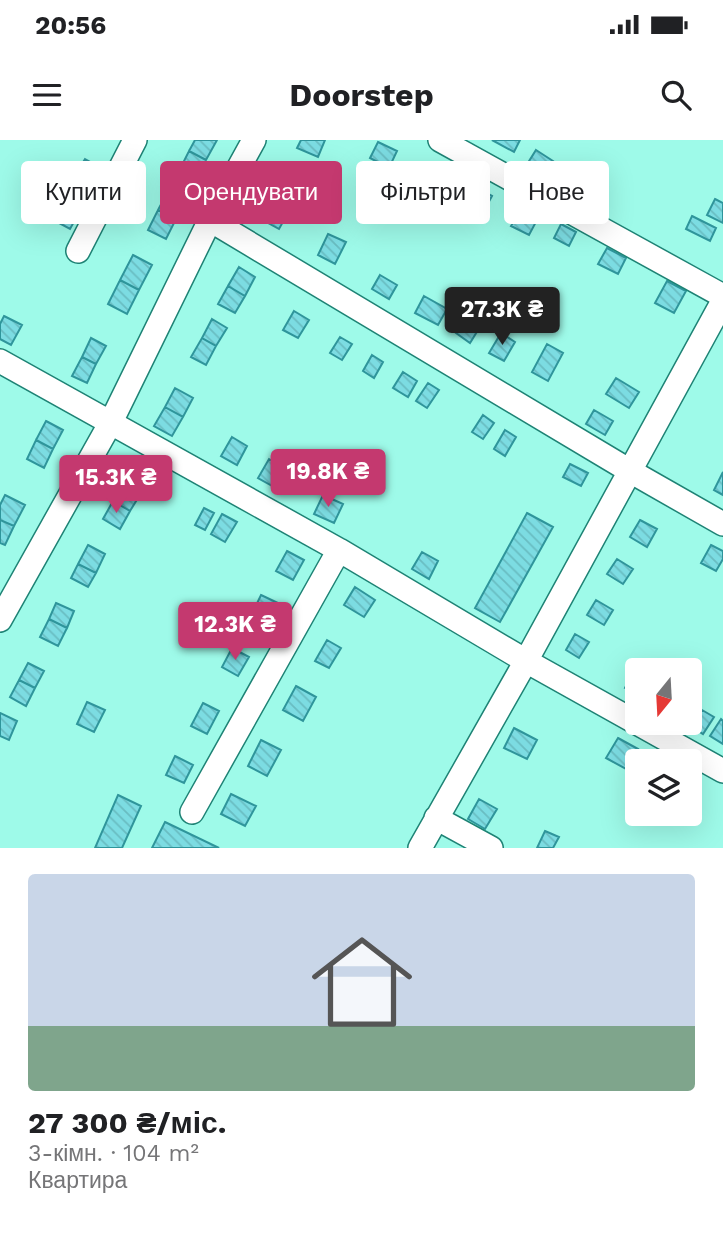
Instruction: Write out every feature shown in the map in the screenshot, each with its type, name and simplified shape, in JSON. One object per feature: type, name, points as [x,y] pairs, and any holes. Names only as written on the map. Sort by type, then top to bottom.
[{"type":"street","points":[[78,251],[135,140]]},
{"type":"street","points":[[242,161],[254,140]]},
{"type":"street","points":[[440,140],[723,296]]},
{"type":"street","points":[[0,620],[111,422],[208,224]]},
{"type":"street","points":[[217,224],[723,524]]},
{"type":"street","points":[[419,848],[526,661],[723,301]]},
{"type":"street","points":[[0,361],[339,550],[526,661],[723,771]]},
{"type":"street","points":[[192,812],[339,550]]},
{"type":"street","points":[[436,818],[491,848]]},
{"type":"building","points":[[195,140],[217,140],[206,160],[189,151]]},
{"type":"building","points":[[301,140],[325,140],[318,157],[297,148]]},
{"type":"building","points":[[492,140],[520,140],[514,152]]},
{"type":"building","points":[[378,142],[397,151],[392,161],[376,161],[370,158]]},
{"type":"building","points":[[536,150],[553,161],[529,161]]},
{"type":"building","points":[[189,151],[206,160],[206,161],[184,161]]},
{"type":"building","points":[[715,199],[723,203],[723,223],[707,215]]},
{"type":"building","points":[[158,210],[160,224],[174,224],[166,239],[148,230]]},
{"type":"building","points":[[692,216],[716,228],[710,241],[686,229]]},
{"type":"building","points":[[512,224],[535,224],[529,235],[511,226]]},
{"type":"building","points":[[561,224],[576,232],[569,246],[554,238]]},
{"type":"building","points":[[328,234],[346,242],[335,264],[318,255]]},
{"type":"building","points":[[607,248],[626,258],[618,274],[598,264]]},
{"type":"building","points":[[133,255],[152,265],[139,290],[120,280]]},
{"type":"building","points":[[239,267],[255,277],[245,296],[228,286]]},
{"type":"building","points":[[380,275],[397,285],[389,299],[372,289]]},
{"type":"building","points":[[120,280],[139,290],[127,314],[108,304]]},
{"type":"building","points":[[667,281],[686,291],[674,313],[655,303]]},
{"type":"building","points":[[228,286],[245,296],[235,313],[218,304]]},
{"type":"building","points":[[424,296],[447,309],[438,325],[415,313]]},
{"type":"building","points":[[294,311],[309,320],[298,338],[283,330]]},
{"type":"building","points":[[4,316],[22,325],[11,345],[0,339],[0,324]]},
{"type":"building","points":[[212,319],[227,328],[216,346],[202,338]]},
{"type":"building","points":[[464,321],[478,330],[470,343],[456,333]]},
{"type":"building","points":[[501,333],[515,342],[504,361],[489,353]]},
{"type":"building","points":[[340,337],[352,344],[342,360],[330,353]]},
{"type":"building","points":[[91,338],[106,346],[96,364],[82,357]]},
{"type":"building","points":[[202,338],[216,346],[206,365],[191,357]]},
{"type":"building","points":[[547,344],[563,353],[548,381],[532,372]]},
{"type":"building","points":[[372,355],[383,362],[374,378],[363,371]]},
{"type":"building","points":[[82,357],[96,364],[87,383],[72,376]]},
{"type":"building","points":[[403,372],[417,381],[408,397],[393,388]]},
{"type":"building","points":[[616,378],[639,392],[629,408],[606,394]]},
{"type":"building","points":[[428,383],[439,390],[427,408],[416,401]]},
{"type":"building","points":[[175,388],[193,398],[183,417],[165,407]]},
{"type":"building","points":[[165,407],[183,417],[172,436],[154,426]]},
{"type":"building","points":[[594,410],[613,421],[605,435],[586,424]]},
{"type":"building","points":[[483,415],[494,423],[483,439],[472,432]]},
{"type":"building","points":[[46,421],[63,430],[53,449],[36,440]]},
{"type":"building","points":[[505,430],[516,437],[505,456],[494,449]]},
{"type":"building","points":[[232,437],[247,446],[237,465],[221,456]]},
{"type":"building","points":[[36,440],[53,449],[44,468],[27,459]]},
{"type":"building","points":[[269,459],[285,468],[274,487],[258,478]]},
{"type":"building","points":[[570,464],[588,473],[581,486],[563,477]]},
{"type":"building","points":[[723,472],[723,495],[714,490]]},
{"type":"building","points":[[123,483],[141,493],[130,511],[113,501]]},
{"type":"building","points":[[5,495],[25,505],[14,526],[0,520],[0,505]]},
{"type":"building","points":[[323,495],[343,504],[334,523],[314,514]]},
{"type":"building","points":[[113,501],[130,511],[120,529],[103,519]]},
{"type":"building","points":[[204,508],[214,513],[205,530],[195,525]]},
{"type":"building","points":[[527,513],[553,527],[500,622],[475,608]]},
{"type":"building","points":[[222,514],[237,522],[225,542],[211,534]]},
{"type":"building","points":[[0,520],[14,526],[5,545],[0,543]]},
{"type":"building","points":[[640,520],[657,529],[647,547],[630,537]]},
{"type":"building","points":[[88,545],[105,554],[96,573],[78,564]]},
{"type":"building","points":[[711,545],[723,551],[723,559],[716,571],[701,563]]},
{"type":"building","points":[[287,551],[304,560],[293,580],[276,571]]},
{"type":"building","points":[[422,552],[438,561],[429,579],[412,569]]},
{"type":"building","points":[[617,559],[633,569],[623,584],[607,574]]},
{"type":"building","points":[[78,564],[96,573],[88,587],[71,578]]},
{"type":"building","points":[[355,587],[375,600],[364,617],[344,605]]},
{"type":"building","points":[[261,595],[278,603],[268,624],[251,616]]},
{"type":"building","points":[[596,600],[613,610],[604,625],[587,615]]},
{"type":"building","points":[[56,603],[74,611],[67,628],[49,619]]},
{"type":"building","points":[[49,619],[67,628],[58,646],[40,637]]},
{"type":"building","points":[[575,634],[589,642],[579,658],[566,650]]},
{"type":"building","points":[[327,640],[341,648],[329,668],[315,661]]},
{"type":"building","points":[[232,648],[249,657],[238,676],[222,667]]},
{"type":"building","points":[[28,663],[44,671],[35,688],[19,680]]},
{"type":"building","points":[[19,680],[35,688],[26,706],[10,697]]},
{"type":"building","points":[[296,686],[316,697],[303,721],[283,710]]},
{"type":"building","points":[[87,702],[105,710],[94,732],[77,724]]},
{"type":"building","points":[[203,703],[219,711],[207,734],[191,726]]},
{"type":"building","points":[[702,710],[714,717],[702,733]]},
{"type":"building","points":[[0,713],[17,721],[9,740],[0,736]]},
{"type":"building","points":[[721,719],[723,721],[723,744],[710,736]]},
{"type":"building","points":[[514,728],[537,740],[527,759],[504,748]]},
{"type":"building","points":[[618,738],[638,749],[625,749],[625,768],[606,758]]},
{"type":"building","points":[[261,740],[281,750],[267,776],[248,766]]},
{"type":"building","points":[[175,756],[193,765],[184,783],[166,775]]},
{"type":"building","points":[[231,794],[256,806],[245,826],[221,814]]},
{"type":"building","points":[[118,795],[141,806],[122,848],[95,848]]},
{"type":"building","points":[[479,799],[497,809],[485,829],[468,819]]},
{"type":"building","points":[[165,822],[219,848],[152,848]]},
{"type":"building","points":[[545,831],[559,837],[553,848],[537,848]]}]
